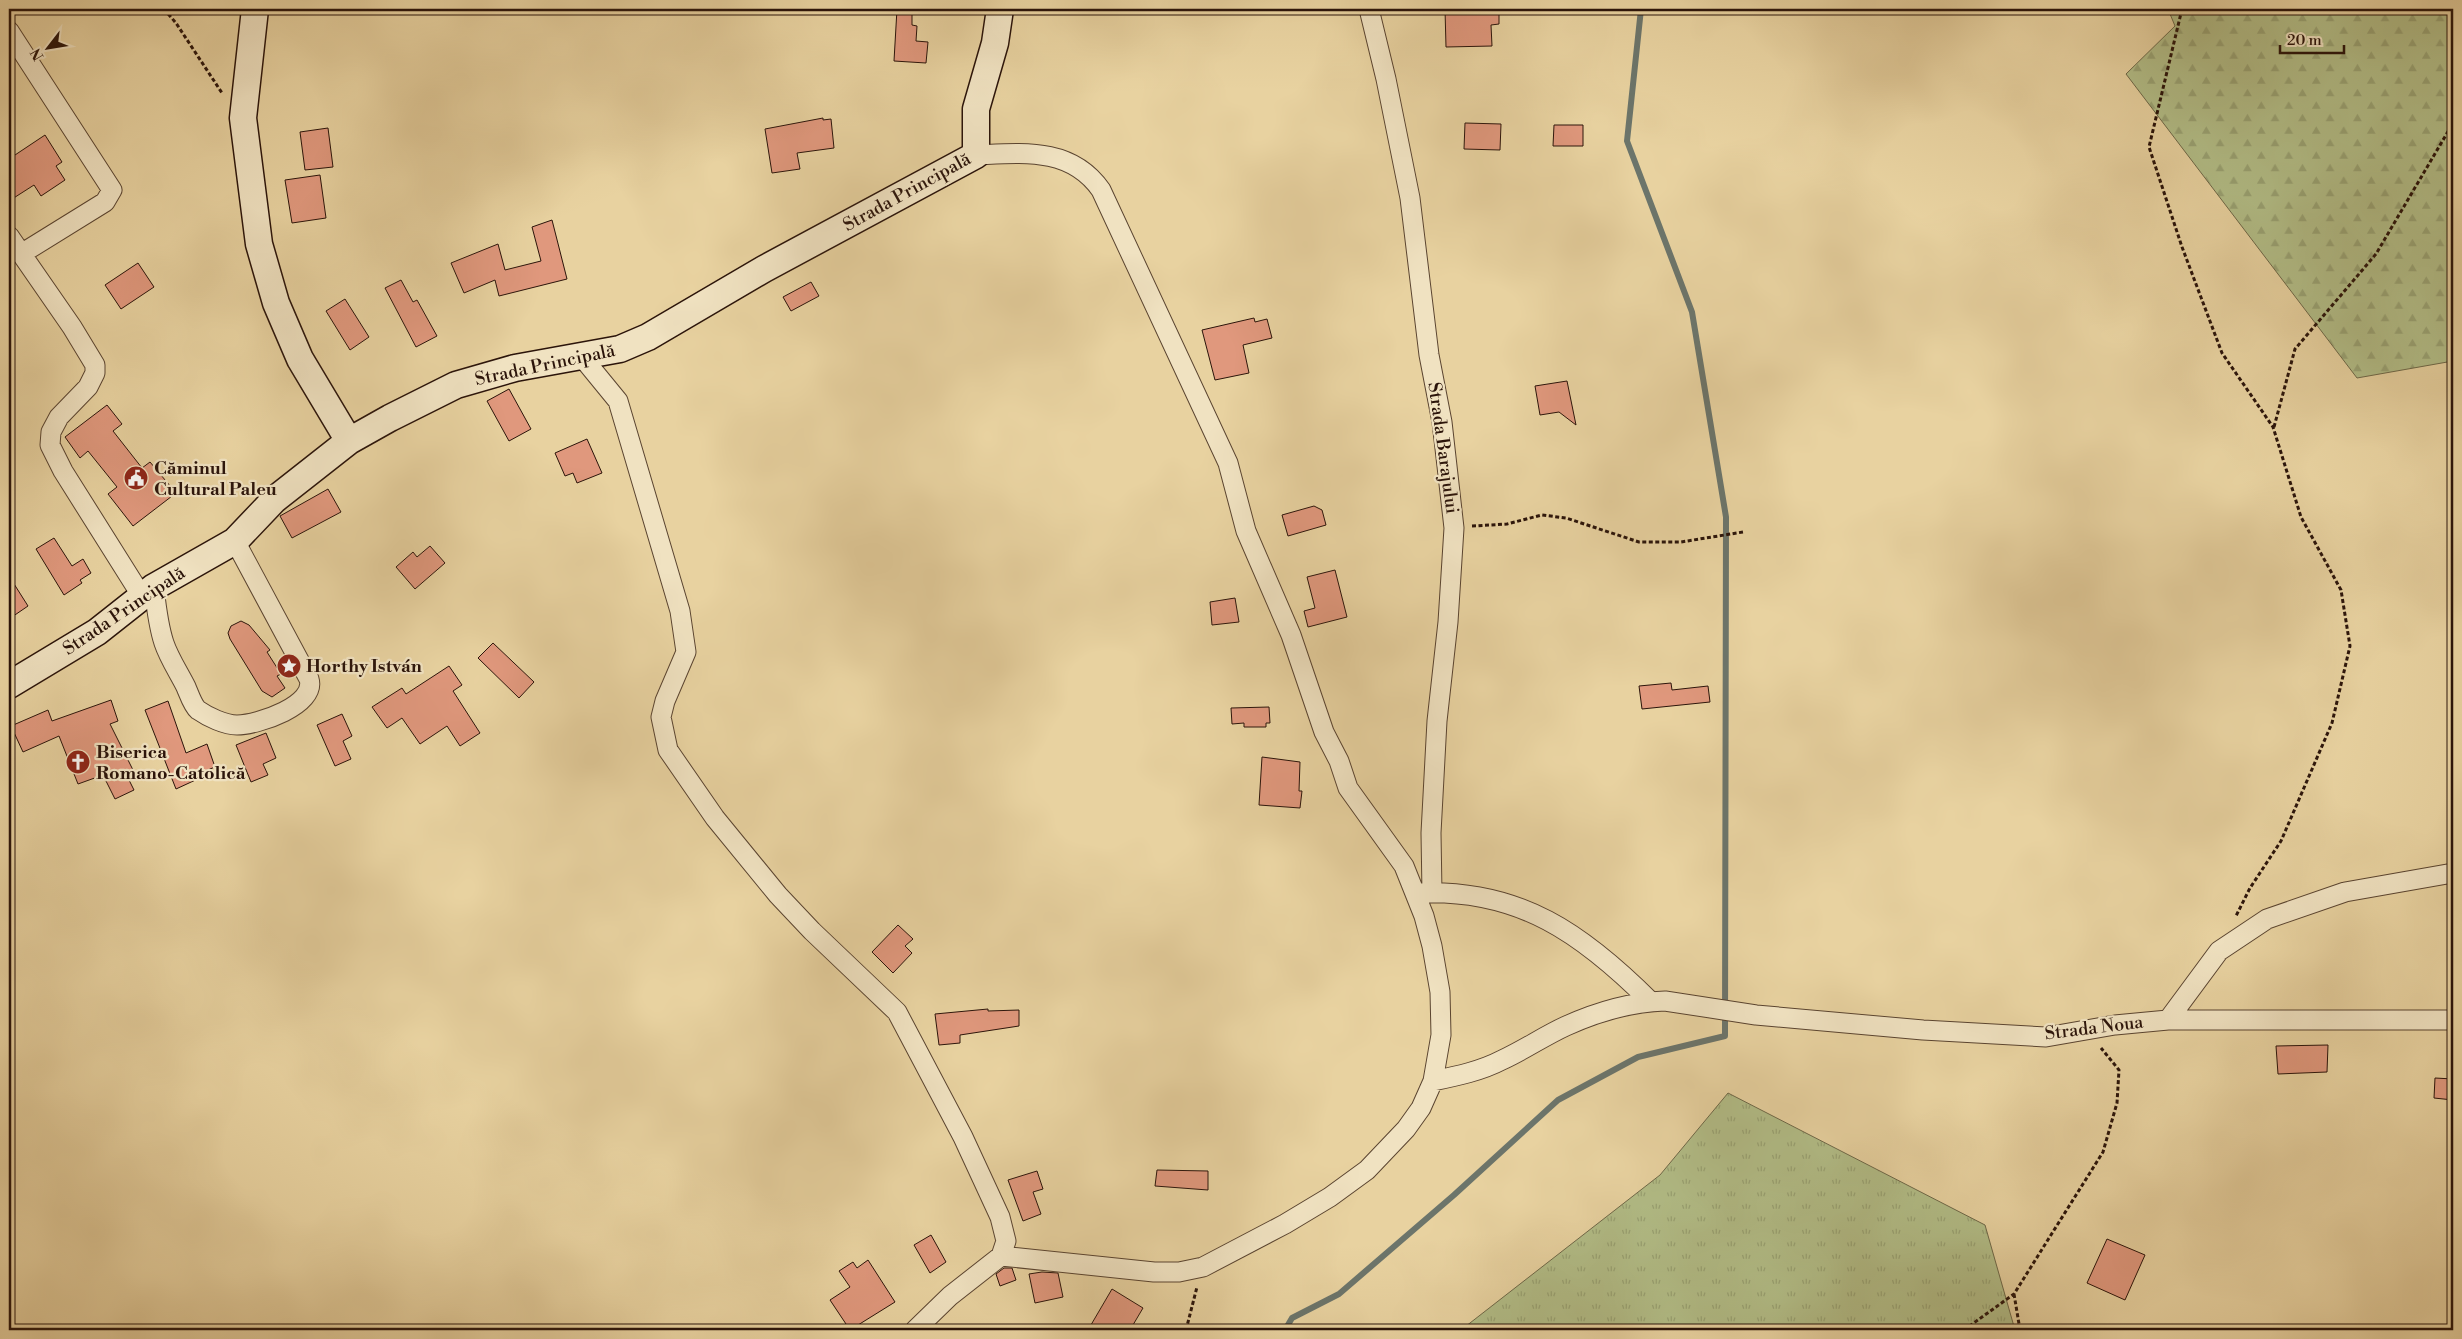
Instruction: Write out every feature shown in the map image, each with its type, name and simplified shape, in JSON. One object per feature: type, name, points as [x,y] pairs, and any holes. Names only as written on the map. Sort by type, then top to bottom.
[{"type":"main road","points":[[255,9],[243,118],[259,244],[276,303],[300,359],[349,441]]},
{"type":"main road","name":"Strada Principală","points":[[9,685],[97,632],[147,591],[235,541],[274,500],[349,441],[456,385],[515,368],[620,349],[648,337],[764,269],[976,156],[976,109],[995,43],[1000,9]]},
{"type":"street","name":"Strada Barajului","points":[[1369,9],[1386,79],[1410,198],[1429,355],[1442,422],[1454,528],[1448,622],[1437,721],[1431,833],[1423,893]]},
{"type":"street","points":[[9,31],[112,190],[105,202],[21,254]]},
{"type":"street","points":[[976,156],[1028,154],[1054,156],[1087,172],[1101,190],[1228,463],[1246,531],[1292,635],[1324,732],[1348,788],[1423,893],[1424,916],[1432,946],[1440,992],[1440,1035],[1433,1081],[1421,1108],[1406,1129],[1367,1170],[1330,1197],[1285,1224],[1203,1267],[1179,1272],[1154,1272],[1001,1256]]},
{"type":"street","points":[[9,236],[72,326],[95,365],[95,373],[88,387],[59,417],[51,432],[50,445],[63,471],[147,591],[164,643],[197,710],[225,723],[236,725],[255,723],[292,707],[307,696],[310,691],[309,679],[235,541]]},
{"type":"street","points":[[582,357],[618,401],[680,610],[686,652],[665,701],[661,718],[668,750],[714,818],[772,888],[812,931],[897,1012],[963,1137],[1000,1216],[1006,1241],[1001,1256],[956,1291],[915,1330]]},
{"type":"street","points":[[2168,1020],[2219,951],[2267,919],[2345,892],[2453,873]]},
{"type":"street","points":[[1423,893],[1490,898],[1531,911],[1579,938],[1658,1002]]},
{"type":"street","name":"Strada Noua","points":[[1433,1081],[1461,1075],[1502,1061],[1566,1026],[1591,1016],[1619,1007],[1658,1002],[1735,1012],[1977,1033],[2046,1036],[2130,1023],[2168,1020],[2453,1020]]},
{"type":"path","points":[[164,9],[176,23],[221,91],[243,118]]},
{"type":"path","points":[[2182,9],[2149,147],[2182,247],[2222,352],[2274,428],[2301,517],[2341,590],[2350,646],[2332,723],[2281,841],[2250,888],[2219,951]]},
{"type":"path","points":[[2274,428],[2295,349],[2376,254],[2453,122]]},
{"type":"path","points":[[1454,528],[1507,524],[1542,515],[1566,518],[1639,542],[1681,542],[1743,532]]},
{"type":"path","points":[[1964,1330],[2014,1294],[2104,1152],[2116,1103],[2119,1070],[2086,1031]]},
{"type":"path","points":[[1186,1330],[1203,1267]]},
{"type":"path","points":[[2014,1294],[2020,1330]]},
{"type":"green space","points":[[2168,9],[2453,9],[2453,361],[2357,378],[2126,74],[2175,26]]},
{"type":"green space","points":[[1728,1093],[1985,1225],[2015,1330],[1461,1330],[1660,1175]]},
{"type":"building","points":[[897,9],[912,9],[912,25],[917,26],[916,41],[928,42],[926,63],[894,61]]},
{"type":"building","points":[[1445,9],[1499,9],[1499,24],[1491,25],[1492,46],[1446,47]]},
{"type":"building","points":[[823,118],[823,120],[831,119],[834,148],[797,153],[800,169],[772,173],[765,129]]},
{"type":"building","points":[[1465,123],[1501,124],[1500,150],[1464,149]]},
{"type":"building","points":[[1554,125],[1583,125],[1583,146],[1553,146]]},
{"type":"building","points":[[328,128],[333,167],[305,170],[300,132]]},
{"type":"building","points":[[45,135],[62,162],[56,166],[65,180],[41,196],[34,185],[9,201],[9,159]]},
{"type":"building","points":[[320,175],[326,218],[292,223],[285,180]]},
{"type":"building","points":[[552,220],[567,279],[499,296],[495,280],[464,293],[451,263],[498,244],[505,270],[541,261],[532,227]]},
{"type":"building","points":[[138,263],[154,287],[121,309],[105,285]]},
{"type":"building","points":[[401,280],[413,302],[417,300],[437,336],[416,347],[385,288]]},
{"type":"building","points":[[811,282],[819,296],[791,311],[783,297]]},
{"type":"building","points":[[345,299],[369,337],[350,350],[326,311]]},
{"type":"building","points":[[1254,318],[1255,322],[1267,319],[1272,338],[1243,345],[1249,373],[1215,380],[1202,330]]},
{"type":"building","points":[[1567,381],[1576,425],[1559,412],[1540,415],[1535,386]]},
{"type":"building","points":[[509,389],[531,429],[509,441],[487,401]]},
{"type":"building","points":[[107,405],[122,424],[113,431],[142,468],[150,462],[176,493],[133,526],[108,494],[117,487],[88,451],[80,458],[65,437]]},
{"type":"building","points":[[587,439],[602,473],[577,483],[573,473],[565,476],[555,453]]},
{"type":"building","points":[[328,489],[341,512],[292,538],[280,516]]},
{"type":"building","points":[[1314,506],[1322,510],[1326,525],[1288,536],[1282,515]]},
{"type":"building","points":[[54,538],[72,566],[83,559],[91,573],[80,580],[82,583],[64,595],[36,549]]},
{"type":"building","points":[[430,546],[445,563],[415,589],[396,567],[413,552],[417,557]]},
{"type":"building","points":[[1335,570],[1347,617],[1308,627],[1304,611],[1315,608],[1307,577]]},
{"type":"building","points":[[9,576],[28,606],[9,619]]},
{"type":"building","points":[[1235,598],[1239,622],[1212,625],[1210,602]]},
{"type":"building","points":[[241,621],[249,625],[270,650],[267,652],[281,674],[277,676],[285,688],[272,697],[262,691],[230,639],[228,633],[231,626]]},
{"type":"building","points":[[493,643],[534,682],[519,698],[478,658]]},
{"type":"building","points":[[449,666],[462,685],[453,691],[480,733],[460,746],[447,726],[420,744],[402,718],[387,728],[372,707],[402,688],[406,694]]},
{"type":"building","points":[[1671,683],[1672,690],[1708,686],[1710,702],[1642,709],[1639,686]]},
{"type":"building","points":[[111,700],[118,721],[110,724],[134,772],[127,776],[134,790],[115,799],[103,775],[78,784],[59,736],[23,752],[11,726],[48,710],[52,721]]},
{"type":"building","points":[[168,701],[186,753],[207,744],[215,767],[200,773],[202,777],[176,789],[145,710]]},
{"type":"building","points":[[1269,707],[1270,723],[1266,723],[1266,727],[1244,727],[1244,723],[1232,724],[1231,708]]},
{"type":"building","points":[[342,714],[352,736],[343,741],[351,759],[335,766],[317,725]]},
{"type":"building","points":[[266,733],[276,758],[263,764],[268,775],[251,782],[236,745]]},
{"type":"building","points":[[1262,757],[1300,762],[1299,791],[1302,791],[1300,808],[1259,805]]},
{"type":"building","points":[[898,925],[913,939],[905,946],[912,953],[893,973],[872,952]]},
{"type":"building","points":[[988,1009],[988,1011],[1019,1010],[1019,1026],[960,1035],[960,1043],[939,1045],[935,1014]]},
{"type":"building","points":[[2328,1045],[2327,1072],[2278,1074],[2276,1046]]},
{"type":"building","points":[[2435,1078],[2453,1079],[2453,1100],[2434,1098]]},
{"type":"building","points":[[1157,1170],[1208,1171],[1208,1190],[1155,1186]]},
{"type":"building","points":[[1037,1171],[1043,1189],[1033,1192],[1041,1214],[1023,1221],[1008,1180]]},
{"type":"building","points":[[931,1235],[946,1262],[930,1273],[914,1245]]},
{"type":"building","points":[[2107,1239],[2145,1255],[2125,1300],[2087,1283]]},
{"type":"building","points":[[868,1260],[895,1302],[850,1330],[830,1300],[850,1287],[839,1271],[853,1262],[857,1268]]},
{"type":"building","points":[[1004,1268],[1012,1268],[1016,1280],[1000,1286],[996,1274]]},
{"type":"building","points":[[1042,1272],[1058,1273],[1063,1297],[1035,1303],[1029,1274]]},
{"type":"building","points":[[1112,1289],[1143,1308],[1130,1330],[1088,1330]]},
{"type":"waterway","points":[[1285,1330],[1292,1318],[1339,1294],[1454,1195],[1558,1100],[1638,1057],[1725,1036],[1726,517],[1692,312],[1627,141],[1641,9]]},
{"type":"place","name":"Căminul Cultural Paleu","points":[[136,478]]},
{"type":"place","name":"Horthy István","points":[[289,666]]},
{"type":"place","name":"Biserica Romano-Catolică","points":[[78,762]]}]
